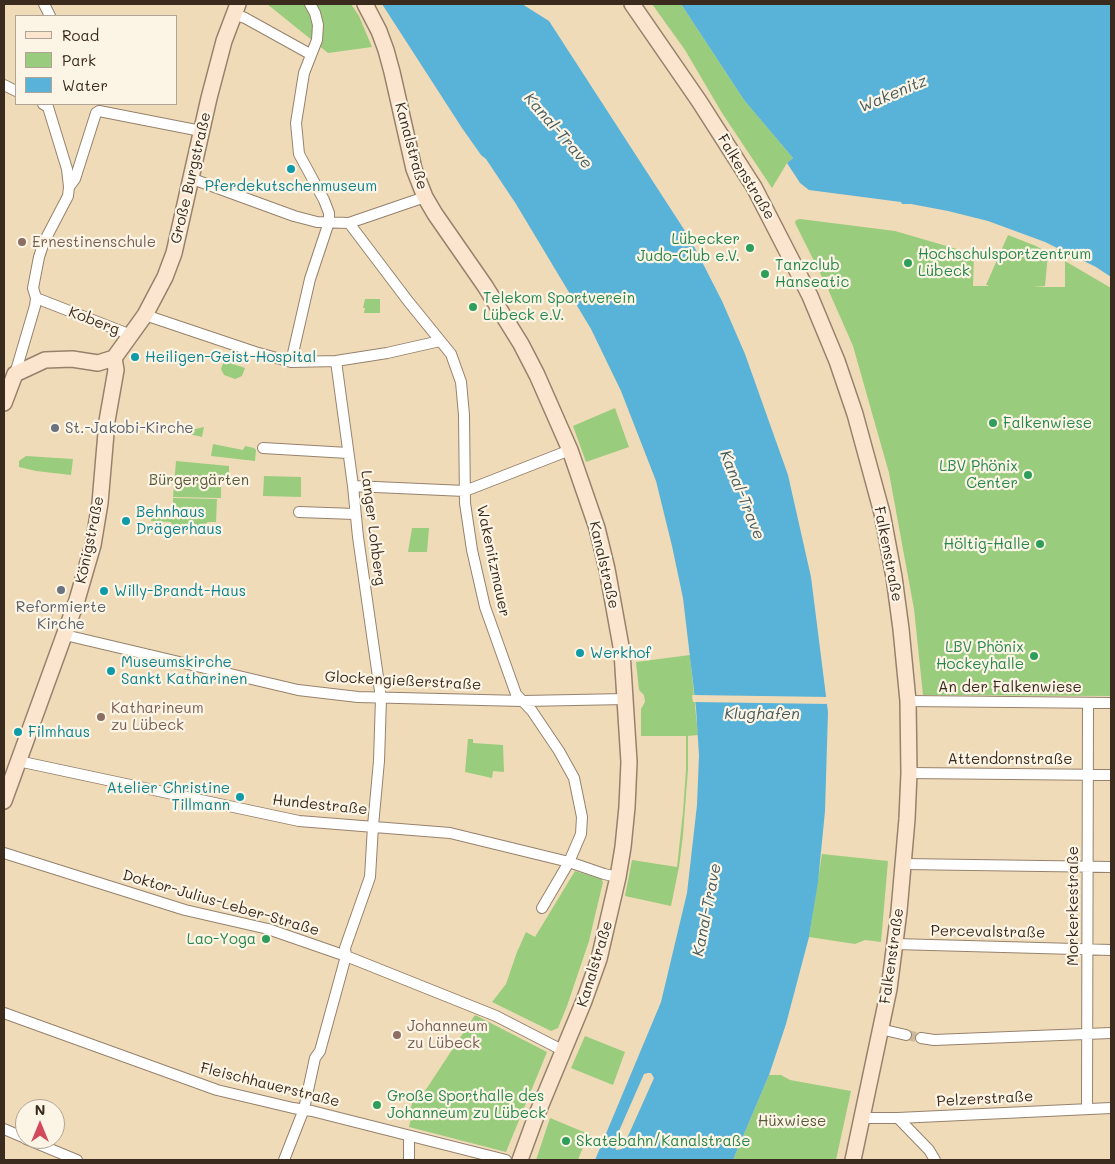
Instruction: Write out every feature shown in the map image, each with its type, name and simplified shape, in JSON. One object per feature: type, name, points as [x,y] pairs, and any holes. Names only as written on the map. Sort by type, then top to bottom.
[{"type":"main road","name":"Kanalstraße","points":[[365,4],[379,31],[388,57],[414,169],[425,197],[485,286],[521,344],[537,375],[570,450],[597,528],[607,569],[622,652],[629,762],[627,807],[618,877],[598,959],[584,1001],[520,1160]]},
{"type":"main road","name":"Falkenstraße","points":[[632,4],[694,93],[754,187],[797,269],[837,361],[855,414],[882,513],[901,629],[908,701],[909,773],[903,864],[889,989],[853,1160]]},
{"type":"main road","name":"Große Burgstraße","points":[[131,335],[145,314],[172,260],[201,131],[224,41],[235,7]]},
{"type":"main road","name":"Koberg","points":[[15,374],[45,360],[72,359],[98,362],[114,358],[131,335]]},
{"type":"main road","name":"Königstraße","points":[[4,801],[65,635],[88,564],[97,525],[107,421],[116,370],[114,358]]},
{"type":"main road","points":[[5,394],[15,374]]},
{"type":"street","points":[[291,362],[310,279],[329,222],[329,213],[324,200],[299,154],[296,123],[304,73],[316,40],[318,25],[310,4]]},
{"type":"street","points":[[235,7],[245,18],[310,54]]},
{"type":"street","points":[[15,374],[35,306],[36,298],[33,288],[39,257],[44,242],[68,196],[67,169],[47,105]]},
{"type":"street","points":[[69,187],[75,179],[96,113],[99,111],[201,131]]},
{"type":"street","points":[[190,178],[294,216],[317,222],[349,223],[425,197]]},
{"type":"street","name":"Wakenitzmauer","points":[[349,223],[450,354],[461,382],[464,415],[465,491],[472,550],[485,607],[516,694],[532,711],[574,778],[582,817],[581,834],[569,862],[542,908]]},
{"type":"street","name":"Koberg","points":[[36,298],[131,335]]},
{"type":"street","points":[[145,314],[255,352],[291,362],[336,361],[387,353],[440,340]]},
{"type":"street","name":"Langer Lohberg","points":[[284,1160],[304,1109],[315,1058],[320,1051],[346,956],[345,948],[370,877],[379,761],[381,698],[336,361]]},
{"type":"street","points":[[263,448],[339,454],[348,453]]},
{"type":"street","points":[[354,486],[465,491],[570,450]]},
{"type":"street","points":[[299,512],[355,514]]},
{"type":"street","name":"Glockengießerstraße","points":[[65,635],[298,690],[358,697],[523,701],[626,699]]},
{"type":"street","name":"An der Falkenwiese","points":[[908,701],[1111,703]]},
{"type":"street","name":"Morkerkestraße","points":[[1087,1108],[1088,703]]},
{"type":"street","name":"Hundestraße","points":[[18,761],[291,819],[450,833],[569,862],[618,877]]},
{"type":"street","name":"Attendornstraße","points":[[909,773],[1111,774]]},
{"type":"street","name":"Doktor-Julius-Leber-Straße","points":[[4,853],[185,910],[268,929],[346,956],[496,1016],[564,1051]]},
{"type":"street","points":[[903,864],[1111,867]]},
{"type":"street","name":"Percevalstraße","points":[[895,944],[1111,950]]},
{"type":"street","name":"Fleischhauerstraße","points":[[4,1013],[217,1090],[304,1109],[506,1160]]},
{"type":"street","points":[[880,1029],[906,1035]]},
{"type":"street","points":[[921,1038],[934,1040],[1111,1033]]},
{"type":"street","name":"Pelzerstraße","points":[[861,1118],[1111,1108]]},
{"type":"street","points":[[898,1118],[929,1150],[934,1160]]},
{"type":"street","points":[[409,1136],[409,1160]]},
{"type":"street","points":[[50,1149],[77,1160]]},
{"type":"green space","points":[[267,4],[351,4],[359,16],[372,47],[328,53]]},
{"type":"green space","points":[[652,4],[681,4],[744,100],[793,158],[787,163],[772,188],[722,113],[685,50]]},
{"type":"green space","name":"Falkenwiese","points":[[796,220],[895,231],[974,254],[973,286],[988,286],[986,285],[1008,235],[1048,253],[1045,286],[1033,287],[1065,287],[1065,261],[1111,288],[1111,696],[923,695],[914,609],[889,473],[853,346],[827,287],[833,284],[829,276],[823,279],[795,223]]},
{"type":"green space","points":[[365,299],[380,299],[380,313],[364,313]]},
{"type":"green space","points":[[224,361],[245,368],[242,376],[235,379],[224,375],[221,369]]},
{"type":"green space","points":[[615,408],[629,447],[586,462],[573,426]]},
{"type":"green space","points":[[177,422],[182,423],[191,430],[204,427],[202,437],[176,431]]},
{"type":"green space","points":[[213,444],[243,450],[245,446],[254,448],[256,450],[255,461],[211,456]]},
{"type":"green space","points":[[26,456],[73,459],[71,475],[19,467],[19,461]]},
{"type":"green space","name":"Bürgergärten","points":[[176,461],[229,466],[229,482],[221,482],[221,498],[173,497]]},
{"type":"green space","points":[[264,476],[301,477],[301,497],[263,496]]},
{"type":"green space","points":[[173,498],[217,499],[216,522],[208,522],[197,530],[171,531],[171,522],[151,521],[152,511],[173,511]]},
{"type":"green space","points":[[412,528],[429,528],[427,552],[408,552]]},
{"type":"green space","points":[[690,655],[698,735],[688,736],[688,769],[683,835],[671,906],[625,896],[632,860],[677,867],[686,769],[686,736],[641,736],[641,709],[645,702],[644,695],[639,690],[636,662]]},
{"type":"green space","points":[[468,739],[473,739],[473,743],[503,745],[504,772],[493,771],[492,778],[465,772]]},
{"type":"green space","points":[[822,854],[888,861],[881,942],[865,940],[855,944],[809,937]]},
{"type":"green space","points":[[575,871],[601,879],[603,882],[589,941],[567,1006],[558,1028],[551,1031],[492,1002],[506,984],[526,932],[535,937]]},
{"type":"green space","points":[[475,1015],[547,1052],[506,1152],[409,1127],[411,1118],[409,1116],[414,1095],[421,1097]]},
{"type":"green space","points":[[585,1036],[625,1052],[613,1085],[571,1068]]},
{"type":"green space","name":"Hüxwiese","points":[[769,1075],[781,1075],[790,1080],[851,1091],[836,1160],[733,1160]]},
{"type":"green space","name":"Skatebahn/Kanalstraße","points":[[550,1118],[591,1135],[586,1139],[578,1160],[536,1160]]},
{"type":"water","name":"Klughafen","points":[[382,4],[522,4],[549,21],[697,252],[722,301],[745,354],[788,475],[811,577],[828,712],[825,811],[818,882],[809,937],[786,1024],[769,1075],[733,1160],[595,1160],[661,1002],[687,893],[697,805],[699,755],[696,708],[683,598],[656,481],[621,391],[591,329],[516,204],[486,159],[481,155]],"holes":[[[651,1073],[654,1078],[624,1145],[622,1149],[616,1150],[615,1140],[644,1074]]]},
{"type":"water","name":"Wakenitz","points":[[681,4],[1111,4],[1111,277],[1096,267],[1045,242],[988,221],[948,211],[902,204],[901,202],[809,190],[800,183],[787,163],[793,158],[744,100]]},
{"type":"pier","points":[[692,695],[829,697],[830,704],[693,702]]},
{"type":"tunnel","points":[[906,1035],[921,1038]]},
{"type":"place","name":"Pferdekutschenmuseum","points":[[291,169]]},
{"type":"place","name":"Ernestinenschule","points":[[22,242]]},
{"type":"place","name":"Lübecker Judo-Club e.V.","points":[[750,248]]},
{"type":"place","name":"Hochschulsportzentrum Lübeck","points":[[908,263]]},
{"type":"place","name":"Tanzclub Hanseatic","points":[[765,274]]},
{"type":"place","name":"Telekom Sportverein Lübeck e.V.","points":[[473,307]]},
{"type":"place","name":"Heiligen-Geist-Hospital","points":[[135,357]]},
{"type":"place","name":"Falkenwiese","points":[[993,423]]},
{"type":"place","name":"St.-Jakobi-Kirche","points":[[55,428]]},
{"type":"place","name":"LBV Phönix Center","points":[[1028,475]]},
{"type":"place","name":"Behnhaus Drägerhaus","points":[[126,521]]},
{"type":"place","name":"Höltig-Halle","points":[[1040,544]]},
{"type":"place","name":"Reformierte Kirche","points":[[61,590]]},
{"type":"place","name":"Willy-Brandt-Haus","points":[[104,591]]},
{"type":"place","name":"Werkhof","points":[[580,653]]},
{"type":"place","name":"LBV Phönix Hockeyhalle","points":[[1034,656]]},
{"type":"place","name":"Museumskirche Sankt Katharinen","points":[[111,671]]},
{"type":"place","name":"Katharineum zu Lübeck","points":[[101,717]]},
{"type":"place","name":"Filmhaus","points":[[18,732]]},
{"type":"place","name":"Atelier Christine Tillmann","points":[[240,797]]},
{"type":"place","name":"Lao-Yoga","points":[[266,939]]},
{"type":"place","name":"Johanneum zu Lübeck","points":[[397,1035]]},
{"type":"place","name":"Große Sporthalle des Johanneum zu Lübeck","points":[[377,1105]]},
{"type":"place","name":"Skatebahn/Kanalstraße","points":[[566,1141]]},
{"type":"water label","name":"Kanal-Trave","points":[[558,131]]},
{"type":"water label","name":"Kanal-Trave","points":[[742,495]]},
{"type":"water label","name":"Kanal-Trave","points":[[707,910]]}]
